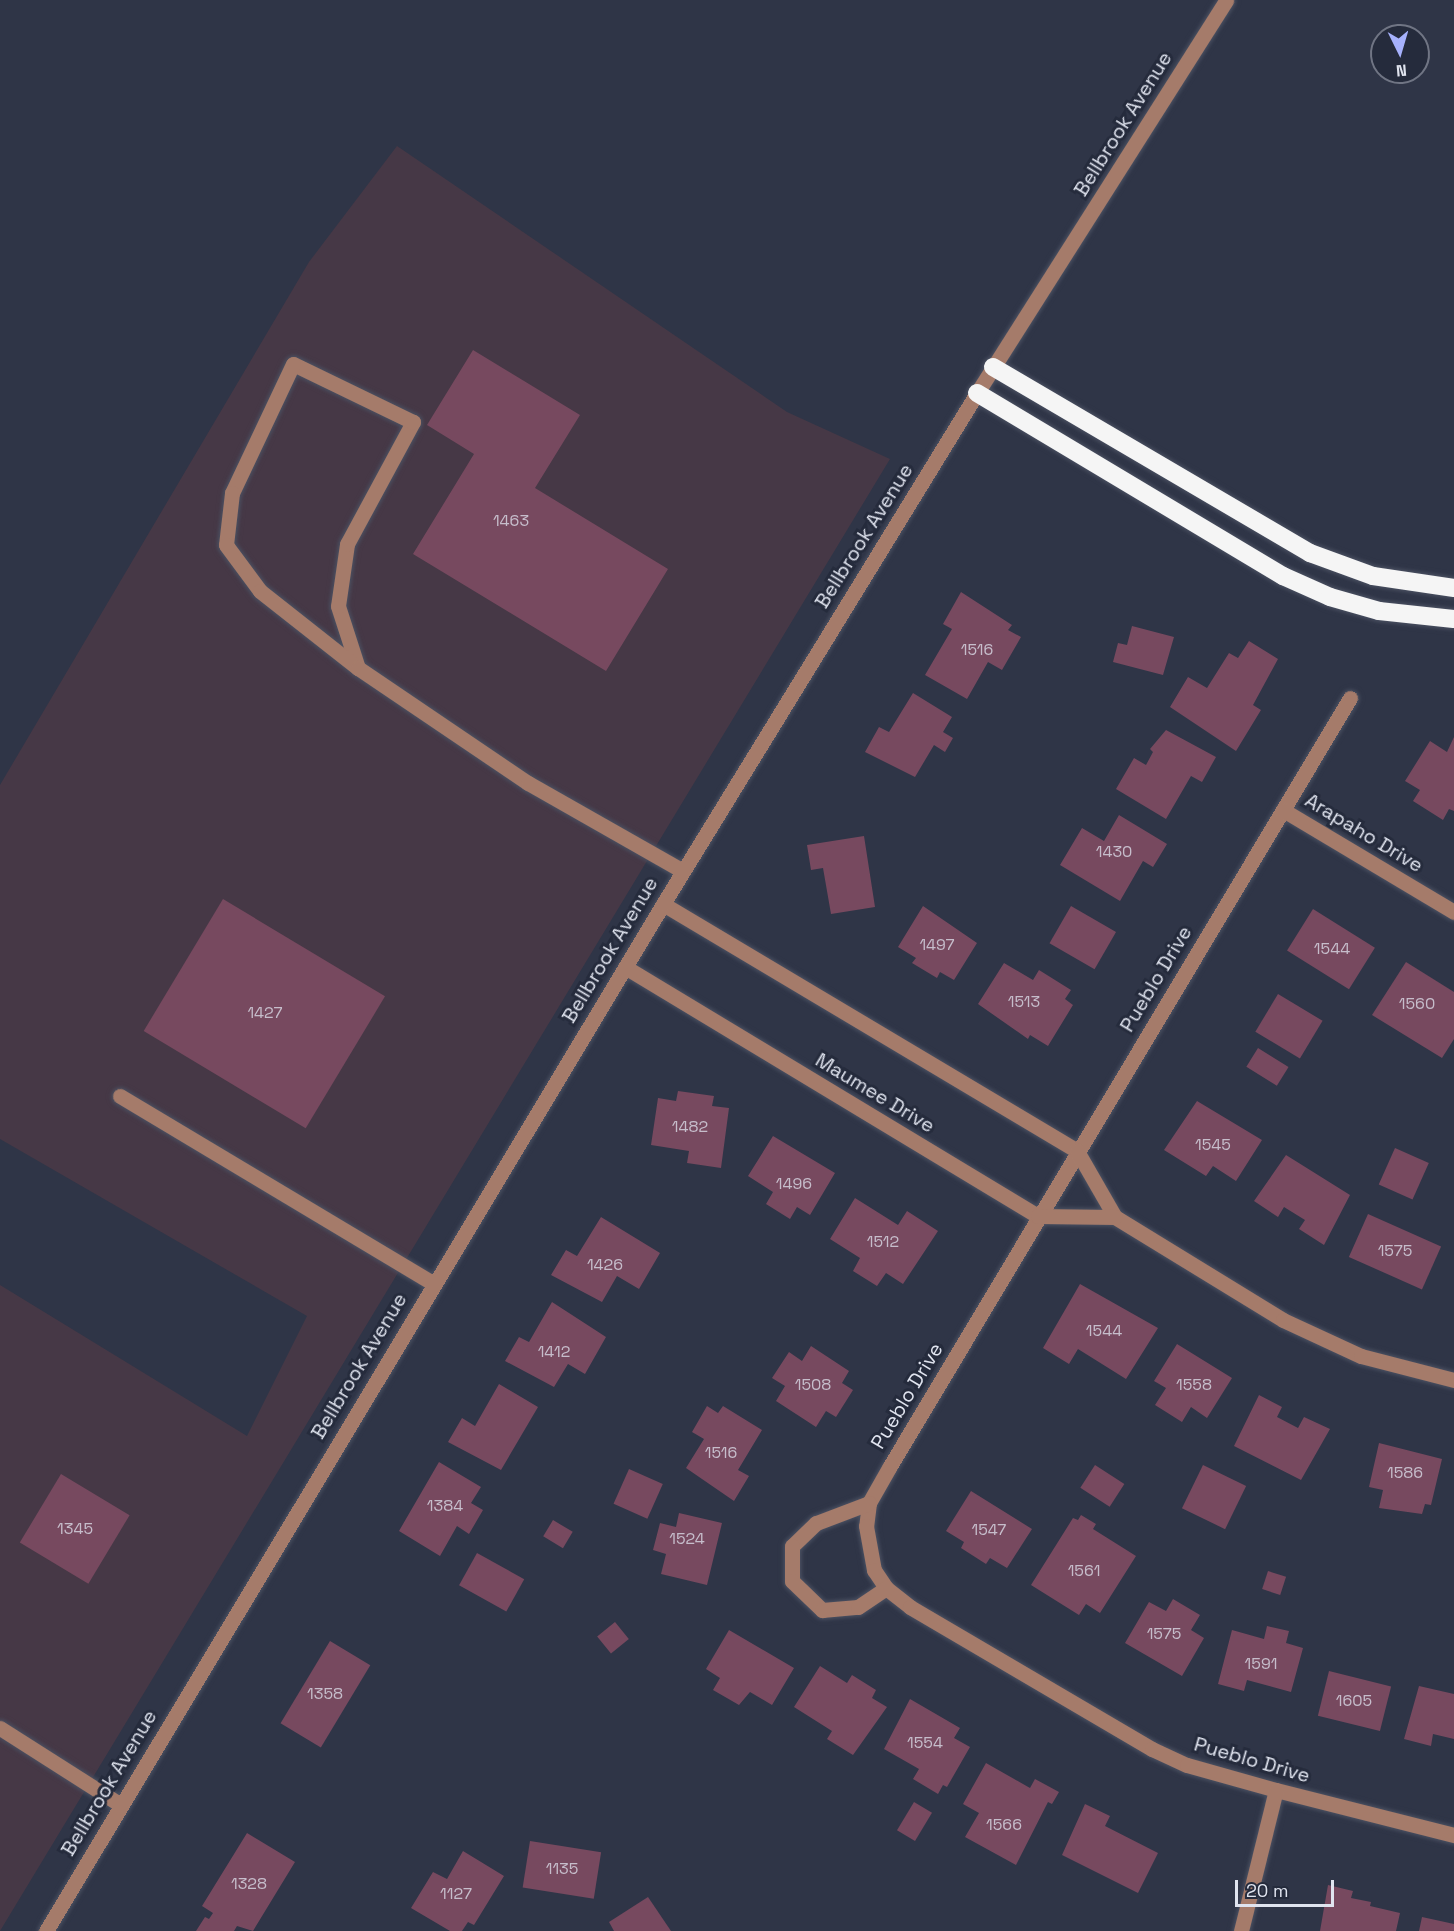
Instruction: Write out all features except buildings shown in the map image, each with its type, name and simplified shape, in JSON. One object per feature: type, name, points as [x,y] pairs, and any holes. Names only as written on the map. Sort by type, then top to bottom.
[{"type":"highway","points":[[993,367],[1310,553],[1373,576],[1454,588]]},
{"type":"highway","points":[[977,393],[1283,576],[1330,597],[1379,611],[1454,619]]},
{"type":"street","name":"Bellbrook Avenue","points":[[46,1931],[433,1283],[683,871],[993,367],[1226,0]]},
{"type":"street","points":[[358,668],[338,606],[347,544],[413,422],[293,364],[232,493],[226,545],[260,591],[358,668],[528,783],[683,871]]},
{"type":"street","name":"Pueblo Drive","points":[[1350,698],[1038,1216],[870,1503],[868,1545],[874,1570],[886,1588],[910,1607],[1152,1749],[1187,1765],[1454,1835]]},
{"type":"street","name":"Arapaho Drive","points":[[1283,810],[1454,912]]},
{"type":"street","points":[[663,904],[1077,1151],[1115,1217],[1317,1339],[1361,1356],[1454,1380]]},
{"type":"street","name":"Maumee Drive","points":[[625,967],[1038,1216]]},
{"type":"street","points":[[120,1096],[433,1283]]},
{"type":"street","points":[[1038,1216],[1115,1217]]},
{"type":"street","points":[[870,1503],[816,1523],[792,1546],[792,1581],[822,1610],[858,1607],[886,1588]]},
{"type":"street","points":[[0,1728],[121,1805]]},
{"type":"street","points":[[1241,1931],[1276,1790]]},
{"type":"shaded area","points":[[397,146],[787,412],[890,459],[0,1931],[0,1285],[247,1436],[307,1316],[0,1139],[0,785],[309,262]]}]
